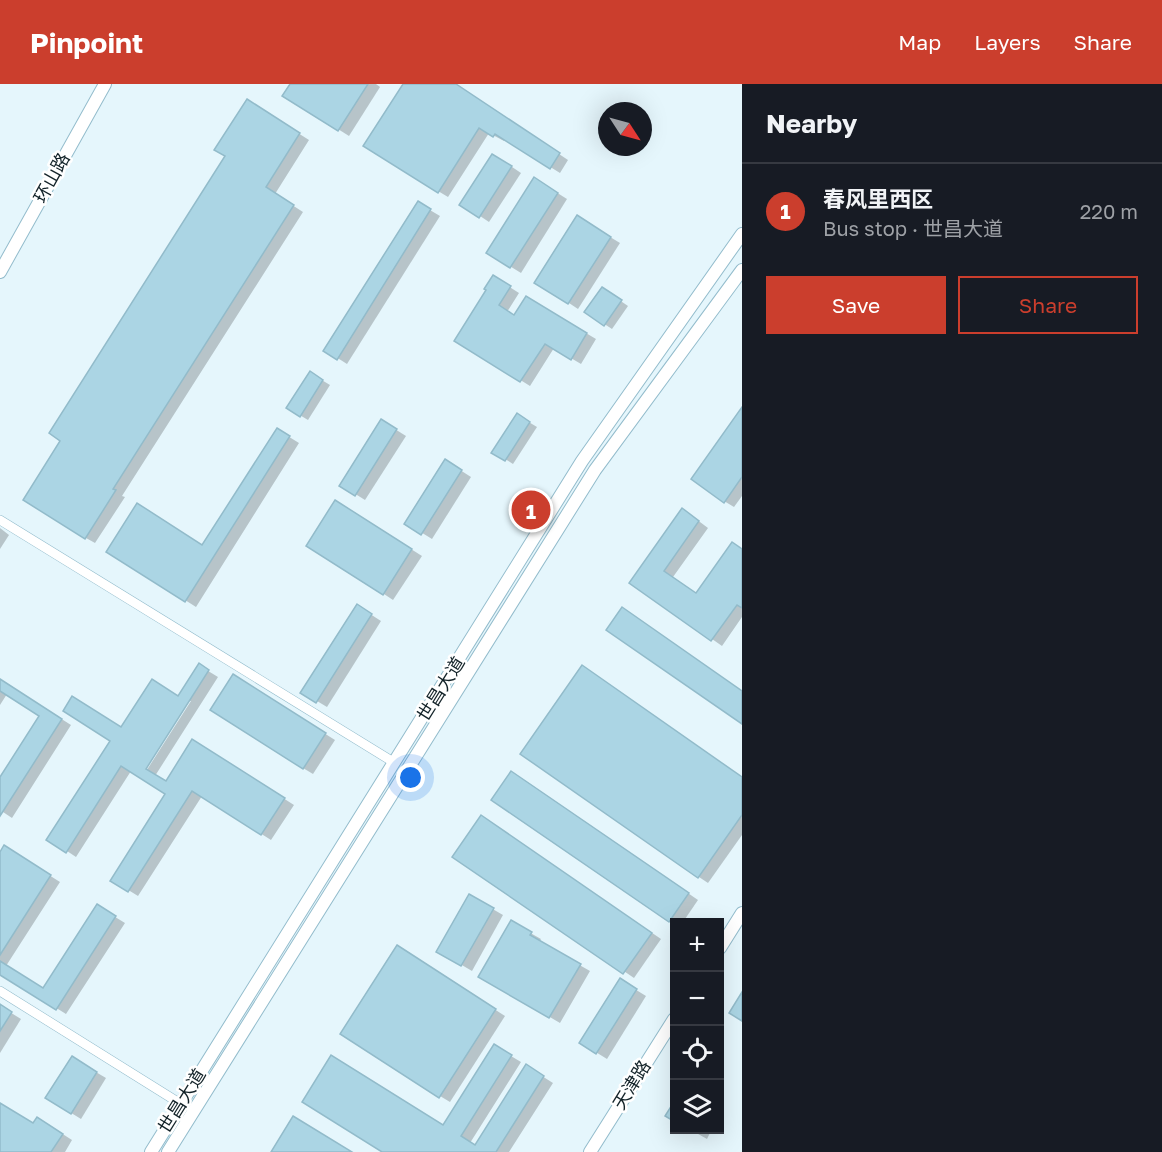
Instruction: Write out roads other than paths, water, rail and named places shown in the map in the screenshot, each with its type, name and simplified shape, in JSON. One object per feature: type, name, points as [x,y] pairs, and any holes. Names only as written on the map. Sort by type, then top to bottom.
[{"type":"main road","name":"环山路","points":[[0,272],[105,84]]},
{"type":"main road","name":"世昌大道","points":[[150,1152],[582,461],[742,234]]},
{"type":"main road","name":"世昌大道","points":[[168,1152],[595,470],[742,270]]},
{"type":"main road","points":[[724,942],[742,913]]},
{"type":"main road","name":"天津路","points":[[590,1152],[671,1026]]},
{"type":"street","points":[[0,520],[395,763]]},
{"type":"street","points":[[0,991],[181,1104]]},
{"type":"place","name":"春风里西区","points":[[531,510]]}]
